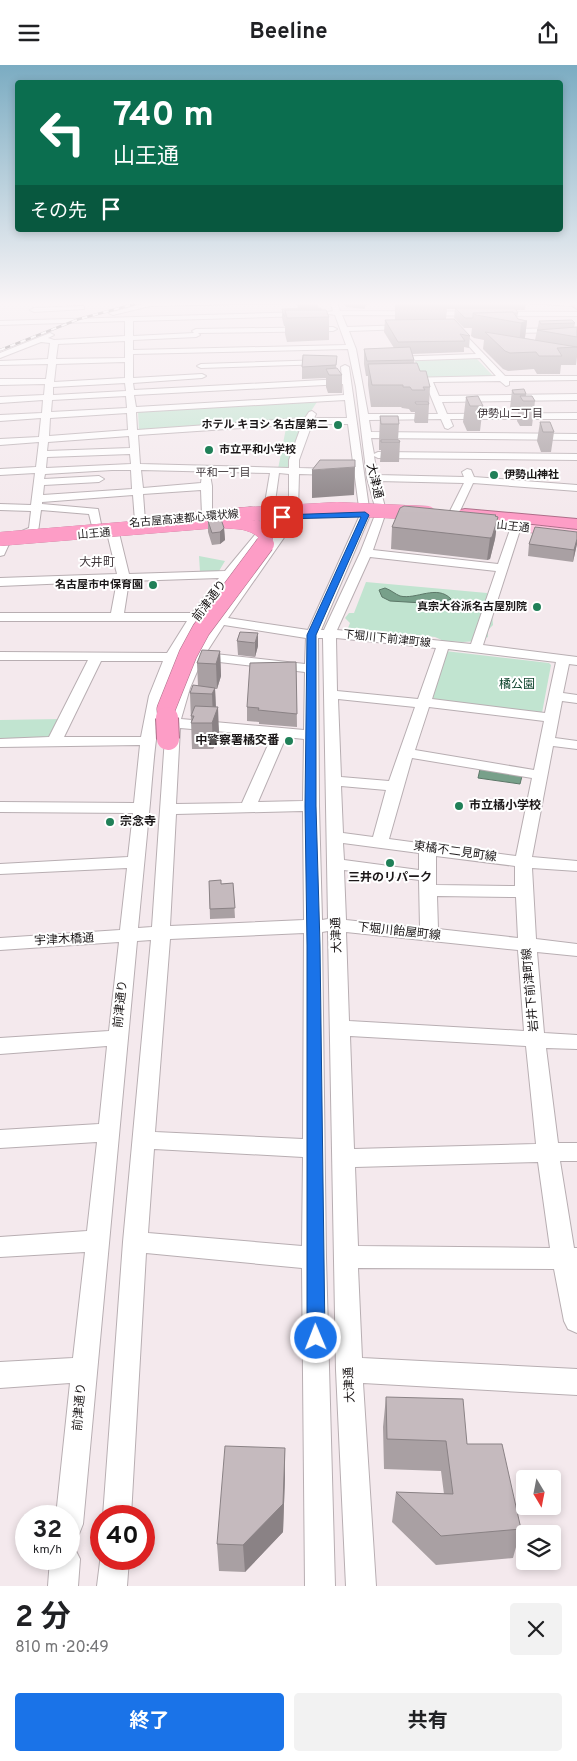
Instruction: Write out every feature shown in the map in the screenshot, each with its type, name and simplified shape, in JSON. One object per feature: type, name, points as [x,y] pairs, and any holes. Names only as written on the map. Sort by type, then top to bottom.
[{"type":"highway","name":"名古屋高速都心環状線","points":[[1,540],[275,512],[337,509],[422,513],[577,525]]},
{"type":"highway","points":[[455,510],[577,525]]},
{"type":"highway","points":[[1,540],[229,521],[254,527],[265,536],[265,544],[201,630],[188,654],[166,709],[165,739]]},
{"type":"main road","name":"山王通","points":[[1,540],[113,533],[294,512],[455,510],[577,525]]},
{"type":"main road","name":"山王通","points":[[372,511],[577,534]]},
{"type":"main road","name":"山王通","points":[[1,540],[34,530],[96,524],[207,515],[270,514]]},
{"type":"street","points":[[34,530],[51,372]]},
{"type":"street","points":[[72,372],[50,383],[1,382],[1,400],[205,390],[288,372]]},
{"type":"street","points":[[113,372],[130,381],[202,376]]},
{"type":"street","points":[[130,372],[135,451],[134,474],[138,491],[140,521]]},
{"type":"street","points":[[202,372],[205,390],[211,405]]},
{"type":"street","points":[[267,372],[363,381]]},
{"type":"street","name":"大津通","points":[[350,372],[348,381],[352,421],[350,472],[372,511]]},
{"type":"street","name":"大津通","points":[[320,1586],[314,1258],[315,1149],[325,925],[335,864],[329,633],[366,553],[372,511],[372,478],[363,417],[363,381],[359,372]]},
{"type":"street","points":[[419,372],[436,399],[470,480],[455,510]]},
{"type":"street","points":[[497,372],[577,458]]},
{"type":"street","points":[[277,374],[291,400]]},
{"type":"street","points":[[397,381],[577,378]]},
{"type":"street","points":[[0,442],[44,439],[106,423],[132,409],[349,397]]},
{"type":"street","points":[[436,399],[577,397]]},
{"type":"street","points":[[294,512],[294,460],[308,421],[322,398]]},
{"type":"street","points":[[0,418],[46,415],[106,423],[134,433],[308,421],[352,421]]},
{"type":"street","points":[[366,435],[452,435],[547,426],[577,416]]},
{"type":"street","points":[[363,417],[444,417],[547,426],[577,437]]},
{"type":"street","points":[[106,423],[107,459],[112,467]]},
{"type":"street","points":[[42,454],[135,451]]},
{"type":"street","points":[[369,455],[577,458]]},
{"type":"street","points":[[0,472],[112,467],[134,474],[206,468],[350,472]]},
{"type":"street","points":[[206,468],[207,515]]},
{"type":"street","points":[[270,514],[275,470]]},
{"type":"street","points":[[372,478],[470,480],[577,488]]},
{"type":"street","points":[[39,482],[108,479]]},
{"type":"street","points":[[0,507],[138,491],[207,486]]},
{"type":"street","points":[[37,504],[94,511],[96,524]]},
{"type":"street","name":"大津通","points":[[361,1586],[349,1370],[340,1028],[325,925],[311,806],[311,669],[312,635],[372,511]]},
{"type":"street","name":"前津通り","points":[[71,1505],[141,808],[183,688],[197,656],[294,512]]},
{"type":"street","name":"前津通り","points":[[118,1505],[135,1242],[161,933],[169,809],[165,739],[156,695],[171,657],[196,617],[264,531],[270,514]]},
{"type":"street","points":[[476,648],[516,527]]},
{"type":"street","points":[[113,533],[124,577],[117,617]]},
{"type":"street","points":[[366,553],[502,568]]},
{"type":"street","points":[[0,582],[230,575]]},
{"type":"street","name":"下堀川下前津町線","points":[[0,617],[196,617],[312,635],[329,633],[570,660]]},
{"type":"street","points":[[380,842],[395,785],[425,703],[443,645]]},
{"type":"street","points":[[0,656],[171,657]]},
{"type":"street","points":[[197,656],[311,669]]},
{"type":"street","points":[[54,741],[96,657]]},
{"type":"street","name":"岩井下前津町線","points":[[570,660],[556,696],[523,862],[527,945],[535,1039],[548,1153],[571,1259],[577,1321]]},
{"type":"street","points":[[330,694],[551,718]]},
{"type":"street","points":[[556,696],[577,699]]},
{"type":"street","points":[[248,807],[281,732]]},
{"type":"street","points":[[0,743],[165,739],[281,732],[311,735]]},
{"type":"street","points":[[547,741],[577,745]]},
{"type":"street","points":[[406,753],[540,775]]},
{"type":"street","points":[[333,781],[395,785]]},
{"type":"street","points":[[169,809],[311,806]]},
{"type":"street","points":[[0,807],[141,808]]},
{"type":"street","name":"東橘不二見町線","points":[[334,837],[523,862],[577,867]]},
{"type":"street","points":[[427,848],[429,935]]},
{"type":"street","points":[[0,869],[136,862]]},
{"type":"street","points":[[335,864],[428,883],[525,892]]},
{"type":"street","name":"下堀川飴屋町線","points":[[161,933],[325,925],[577,950]]},
{"type":"street","name":"宇津木橋通","points":[[0,944],[128,937],[161,933]]},
{"type":"street","points":[[340,1028],[577,1042]]},
{"type":"street","points":[[0,1046],[118,1038]]},
{"type":"street","points":[[0,1139],[109,1132]]},
{"type":"street","points":[[144,1140],[315,1149]]},
{"type":"street","points":[[344,1158],[577,1152]]},
{"type":"street","points":[[0,1247],[96,1241]]},
{"type":"street","points":[[135,1242],[314,1258]]},
{"type":"street","points":[[347,1257],[571,1259]]},
{"type":"street","points":[[0,1375],[83,1369]]},
{"type":"street","points":[[349,1370],[577,1382]]},
{"type":"street","points":[[63,1586],[65,1570]]},
{"type":"street","points":[[112,1586],[113,1570]]},
{"type":"green space","points":[[418,372],[489,372],[493,376],[420,378]]},
{"type":"green space","points":[[317,402],[305,420],[291,468],[278,469],[287,423],[139,431],[138,411]]},
{"type":"green space","points":[[199,556],[225,561],[219,571],[200,572]]},
{"type":"green space","points":[[366,582],[487,593],[487,596],[491,598],[493,625],[488,630],[488,637],[478,641],[463,642],[444,641],[435,637],[407,634],[395,636],[376,631],[348,628],[350,623],[345,618],[349,613],[354,613]]},
{"type":"green space","name":"橘公園","points":[[445,651],[549,663],[551,665],[542,713],[435,700],[432,698]]},
{"type":"green space","points":[[62,719],[50,738],[0,740],[0,720]]},
{"type":"shaded area","points":[[385,588],[406,597],[439,593],[451,599],[439,604],[390,601],[382,597],[379,590]]},
{"type":"shaded area","points":[[480,769],[522,776],[520,784],[478,778]]},
{"type":"building","points":[[327,372],[340,372],[342,375],[329,375]]},
{"type":"building","points":[[370,372],[426,372],[430,387],[423,387],[425,390],[412,390],[410,387],[403,387],[403,385],[372,385]]},
{"type":"building","points":[[524,389],[526,394],[514,394],[512,390]]},
{"type":"building","points":[[478,396],[483,406],[470,406],[466,397]]},
{"type":"building","points":[[520,396],[532,396],[535,401],[523,401]]},
{"type":"building","points":[[415,402],[428,402],[429,404],[416,404]]},
{"type":"building","points":[[380,416],[398,416],[399,424],[381,424]]},
{"type":"building","points":[[540,422],[550,422],[554,432],[543,432]]},
{"type":"building","points":[[381,440],[399,440],[400,442],[381,442]]},
{"type":"building","points":[[320,460],[355,460],[355,467],[312,470]]},
{"type":"building","points":[[404,506],[496,515],[498,517],[492,537],[490,538],[392,527],[400,508]]},
{"type":"building","points":[[221,519],[224,528],[220,532],[212,533],[208,521]]},
{"type":"building","points":[[535,527],[577,532],[574,550],[529,544]]},
{"type":"building","points":[[240,632],[258,633],[255,643],[237,641]]},
{"type":"building","points":[[202,650],[220,651],[216,664],[197,663]]},
{"type":"building","points":[[296,662],[297,714],[247,707],[250,663]]},
{"type":"building","points":[[193,685],[215,688],[212,694],[190,693]]},
{"type":"building","points":[[195,706],[218,707],[212,723],[191,723],[194,716],[191,716]]},
{"type":"building","points":[[221,880],[221,884],[233,883],[235,908],[210,909],[209,881]]},
{"type":"building","points":[[386,1397],[463,1399],[467,1444],[502,1444],[516,1507],[516,1515],[518,1515],[520,1525],[516,1525],[516,1529],[441,1536],[396,1492],[453,1494],[446,1441],[387,1439]]},
{"type":"building","points":[[225,1446],[285,1448],[283,1504],[243,1545],[217,1544]]},
{"type":"place","name":"ホテル キヨシ 名古屋第二","points":[[338,425]]},
{"type":"place","name":"市立平和小学校","points":[[209,450]]},
{"type":"place","name":"伊勢山神社","points":[[494,475]]},
{"type":"place","name":"名古屋市中保育園","points":[[153,585]]},
{"type":"place","name":"真宗大谷派名古屋別院","points":[[537,607]]},
{"type":"place","name":"中警察署橘交番","points":[[289,741]]},
{"type":"place","name":"市立橘小学校","points":[[459,806]]},
{"type":"place","name":"宗念寺","points":[[110,822]]},
{"type":"place","name":"三井のリパーク","points":[[390,863]]},
{"type":"district","name":"伊勢山二丁目","points":[[510,414]]},
{"type":"district","name":"平和一丁目","points":[[223,473]]},
{"type":"district","name":"大井町","points":[[97,563]]},
{"type":"route","points":[[282,517],[365,515],[312,635],[311,806],[314,945],[314,1258],[316,1338]]}]
